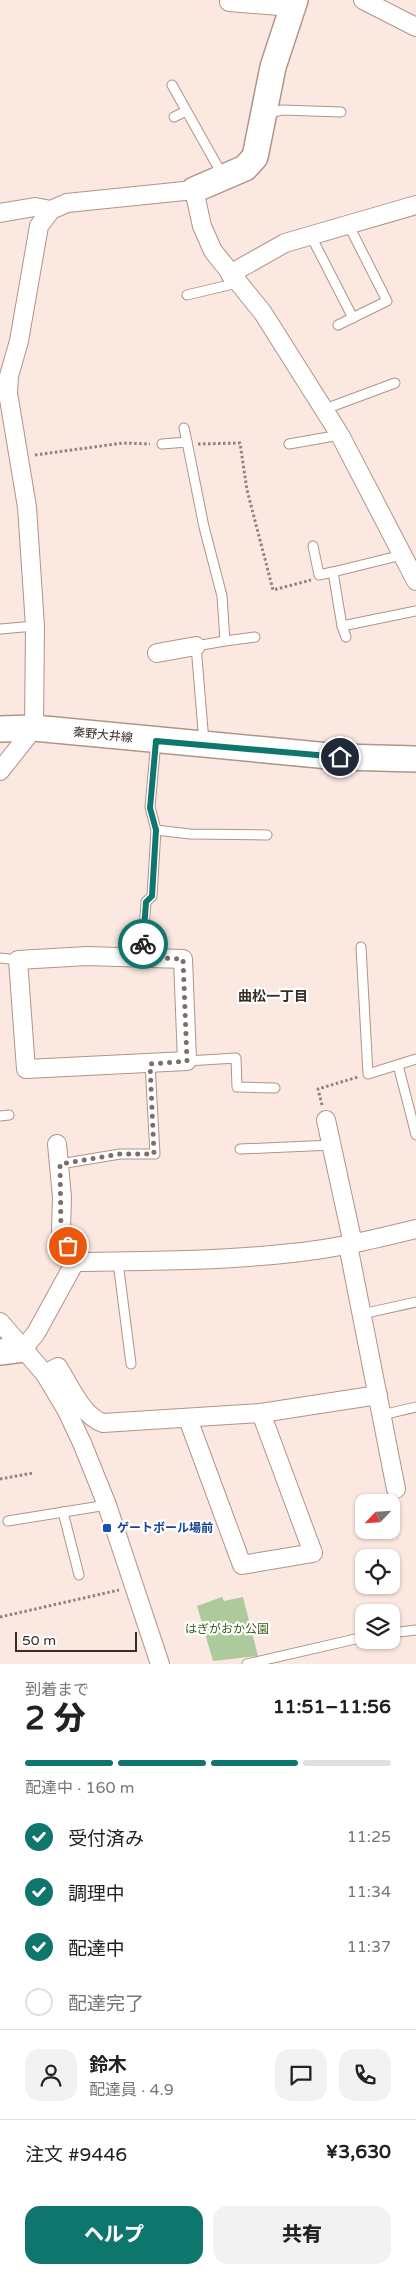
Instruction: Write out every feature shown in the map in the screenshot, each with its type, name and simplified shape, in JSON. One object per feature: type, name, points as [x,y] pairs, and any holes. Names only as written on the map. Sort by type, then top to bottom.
[{"type":"main road","points":[[194,190],[245,168],[255,157],[273,67],[293,3]]},
{"type":"main road","name":"秦野大井線","points":[[0,729],[34,728],[340,757],[416,759]]},
{"type":"street","points":[[363,0],[414,23]]},
{"type":"street","points":[[229,2],[293,3]]},
{"type":"street","points":[[0,772],[34,728],[34,626],[27,507],[8,393],[9,376],[19,342],[39,226],[51,210],[66,203],[194,190],[206,234],[213,251],[233,279],[263,313],[325,409],[416,581]]},
{"type":"street","points":[[233,279],[285,243],[416,205]]},
{"type":"street","points":[[0,213],[35,207],[51,210]]},
{"type":"street","points":[[157,653],[196,646]]},
{"type":"street","points":[[86,956],[183,959],[187,1061],[26,1068],[18,960],[86,956]]},
{"type":"street","points":[[326,1120],[396,1489]]},
{"type":"street","points":[[57,1144],[60,1164],[61,1230],[75,1262]]},
{"type":"street","points":[[75,1262],[151,1263],[292,1253],[351,1244],[416,1229]]},
{"type":"street","points":[[11,1350],[36,1333],[75,1262]]},
{"type":"street","points":[[0,1322],[11,1350],[45,1374],[66,1409],[82,1443],[107,1505],[160,1664]]},
{"type":"street","points":[[45,1374],[58,1367],[88,1414],[95,1420],[104,1423],[261,1413],[378,1395]]},
{"type":"street","points":[[188,1419],[242,1565],[312,1554],[261,1413]]},
{"type":"lane","points":[[172,85],[224,178]]},
{"type":"lane","points":[[264,114],[283,110],[341,112]]},
{"type":"lane","points":[[174,117],[186,111]]},
{"type":"lane","points":[[338,325],[387,301],[348,224]]},
{"type":"lane","points":[[307,236],[314,242],[353,318]]},
{"type":"lane","points":[[187,295],[233,279]]},
{"type":"lane","points":[[325,409],[395,384]]},
{"type":"lane","points":[[184,428],[204,527],[222,596],[225,641]]},
{"type":"lane","points":[[289,444],[340,435]]},
{"type":"lane","points":[[162,444],[187,443]]},
{"type":"lane","points":[[313,546],[319,575],[402,555]]},
{"type":"lane","points":[[333,572],[342,626],[346,637]]},
{"type":"lane","points":[[342,626],[416,611]]},
{"type":"lane","points":[[0,630],[34,626]]},
{"type":"lane","points":[[204,745],[196,646],[255,637]]},
{"type":"lane","points":[[142,957],[146,902],[152,896],[156,830],[150,808],[156,741]]},
{"type":"lane","points":[[156,830],[190,834],[267,836]]},
{"type":"lane","points":[[361,947],[368,1074],[416,1059]]},
{"type":"lane","points":[[0,958],[18,960]]},
{"type":"lane","points":[[187,1061],[247,1057]]},
{"type":"lane","points":[[236,1058],[237,1087],[275,1088]]},
{"type":"lane","points":[[60,1164],[120,1154],[154,1154],[150,1064]]},
{"type":"lane","points":[[398,1064],[416,1135]]},
{"type":"lane","points":[[240,1149],[332,1145]]},
{"type":"lane","points":[[118,1262],[131,1364]]},
{"type":"lane","points":[[362,1314],[416,1302]]},
{"type":"lane","points":[[382,1415],[416,1407]]},
{"type":"lane","points":[[8,1521],[107,1505]]},
{"type":"lane","points":[[63,1512],[79,1575]]},
{"type":"lane","points":[[400,1632],[416,1630]]},
{"type":"lane","points":[[247,1664],[355,1640]]},
{"type":"path","points":[[20,457],[123,443],[162,444]]},
{"type":"path","points":[[187,443],[240,443],[247,490],[273,590],[315,579],[319,575]]},
{"type":"path","points":[[326,1120],[318,1089],[368,1074]]},
{"type":"path","points":[[0,1479],[33,1473]]},
{"type":"path","points":[[0,1617],[133,1586]]},
{"type":"green space","name":"はぎがおか公園","points":[[222,1597],[224,1601],[243,1597],[258,1656],[213,1661],[197,1606]]},
{"type":"way so far","points":[[68,1246],[61,1230],[60,1164],[120,1154],[154,1154],[150,1064],[187,1061],[183,959],[142,957],[143,944]]},
{"type":"place","name":"ゲートボール場前","points":[[107,1528]]},
{"type":"district","name":"曲松一丁目","points":[[273,996]]},
{"type":"route","points":[[143,944],[146,902],[152,896],[156,830],[150,808],[156,741],[340,757]]}]
